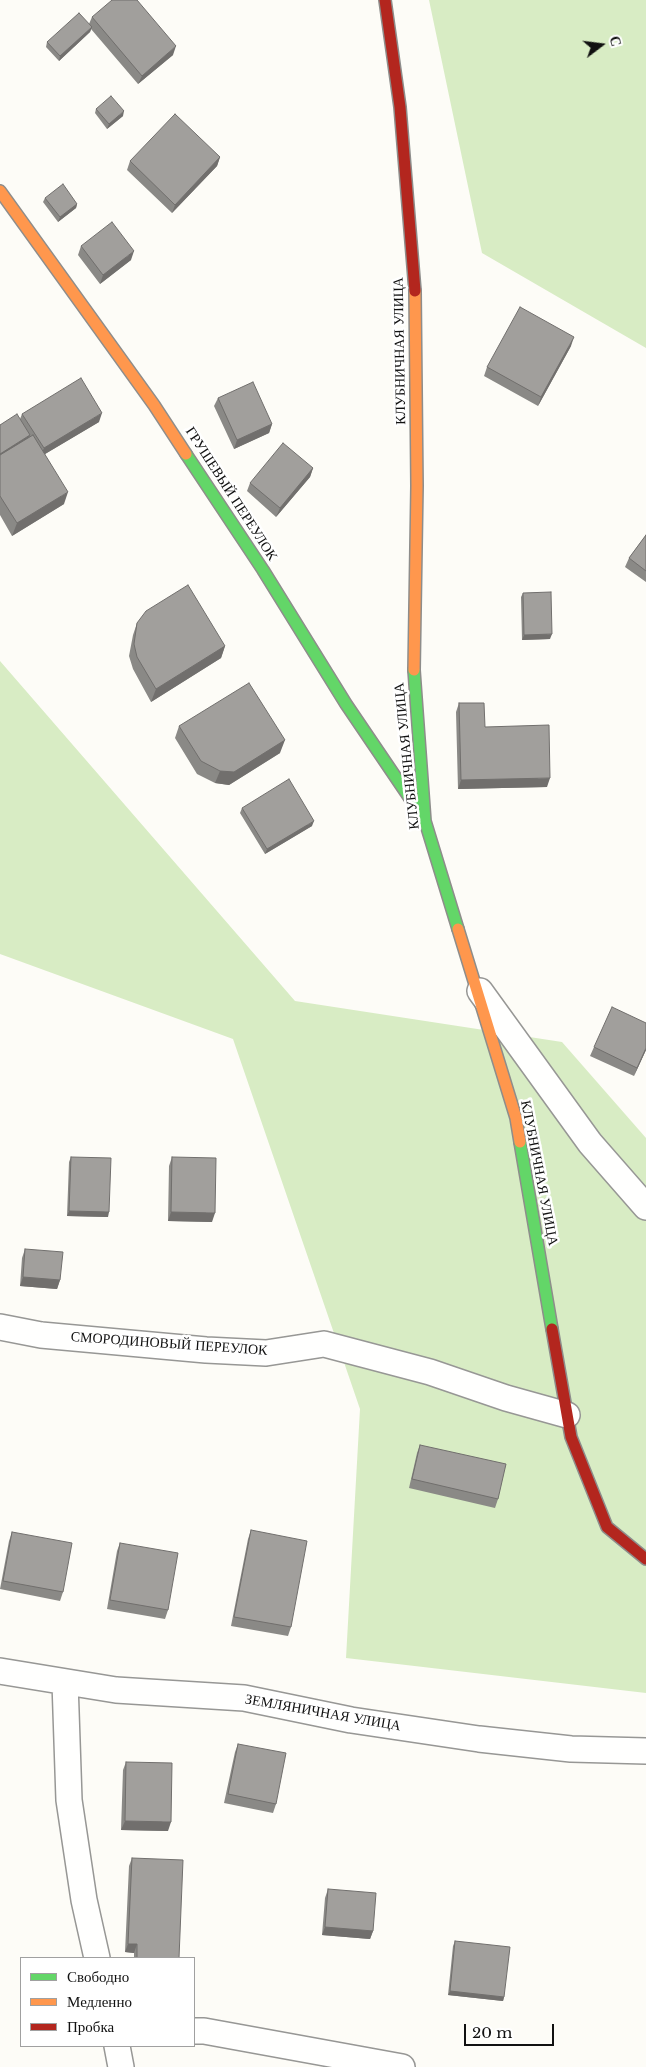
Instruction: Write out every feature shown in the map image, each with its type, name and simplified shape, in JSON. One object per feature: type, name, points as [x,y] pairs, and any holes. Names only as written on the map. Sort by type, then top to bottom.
[{"type":"street","name":"КЛУБНИЧНАЯ УЛИЦА","points":[[385,0],[400,107],[416,298],[417,486],[414,686],[425,821],[516,1118],[571,1437],[607,1528],[646,1559]]},
{"type":"street","name":"ГРУШЕВЫЙ ПЕРЕУЛОК","points":[[0,191],[154,405],[263,570],[346,704],[425,821]]},
{"type":"street","points":[[476,985],[590,1143],[646,1208]]},
{"type":"street","name":"СМОРОДИНОВЫЙ ПЕРЕУЛОК","points":[[0,1327],[41,1335],[206,1350],[266,1353],[324,1344],[430,1372],[506,1398],[567,1415]]},
{"type":"street","name":"ЗЕМЛЯНИЧНАЯ УЛИЦА","points":[[0,1671],[116,1690],[244,1698],[351,1720],[478,1739],[570,1749],[646,1751]]},
{"type":"street","points":[[65,1682],[69,1800],[84,1900],[97,1957]]},
{"type":"street","points":[[195,2031],[204,2031],[402,2067]]},
{"type":"street","points":[[117,2047],[121,2067]]},
{"type":"green space","points":[[429,0],[646,0],[646,348],[482,253]]},
{"type":"green space","points":[[0,661],[295,1001],[562,1042],[646,1138],[646,1693],[346,1658],[360,1409],[233,1039],[0,954]]},
{"type":"building","points":[[112,0],[137,0],[176,46],[142,76],[92,17]]},
{"type":"building","points":[[79,13],[92,27],[60,56],[47,42]]},
{"type":"building","points":[[111,96],[124,111],[109,124],[96,109]]},
{"type":"building","points":[[175,114],[220,157],[175,205],[130,161]]},
{"type":"building","points":[[63,184],[77,204],[60,217],[45,198]]},
{"type":"building","points":[[112,222],[134,251],[103,275],[81,246]]},
{"type":"building","points":[[520,307],[574,337],[541,397],[487,367]]},
{"type":"building","points":[[81,378],[102,413],[44,448],[22,414]]},
{"type":"building","points":[[253,382],[272,424],[237,440],[218,398]]},
{"type":"building","points":[[17,414],[30,435],[0,454],[0,425]]},
{"type":"building","points":[[33,435],[68,492],[17,523],[0,496],[0,455]]},
{"type":"building","points":[[283,443],[313,468],[280,508],[250,483]]},
{"type":"building","points":[[646,535],[646,571],[629,558]]},
{"type":"building","points":[[188,585],[225,646],[156,689],[137,657],[134,644],[137,623],[146,611]]},
{"type":"building","points":[[551,592],[552,634],[524,635],[523,593]]},
{"type":"building","points":[[249,683],[285,740],[234,772],[220,771],[201,761],[179,726]]},
{"type":"building","points":[[459,703],[484,703],[485,727],[549,725],[550,778],[461,780]]},
{"type":"building","points":[[289,779],[314,821],[267,849],[242,808]]},
{"type":"building","points":[[612,1007],[646,1023],[646,1048],[637,1068],[594,1047]]},
{"type":"building","points":[[71,1157],[111,1158],[109,1212],[69,1211]]},
{"type":"building","points":[[172,1157],[216,1158],[215,1213],[171,1212]]},
{"type":"building","points":[[25,1249],[63,1252],[60,1280],[23,1277]]},
{"type":"building","points":[[420,1445],[506,1464],[498,1499],[412,1479]]},
{"type":"building","points":[[251,1530],[307,1541],[291,1627],[234,1617]]},
{"type":"building","points":[[12,1532],[72,1543],[63,1592],[3,1581]]},
{"type":"building","points":[[120,1543],[178,1553],[168,1610],[110,1600]]},
{"type":"building","points":[[238,1744],[286,1753],[276,1804],[228,1794]]},
{"type":"building","points":[[126,1762],[172,1763],[171,1822],[125,1821]]},
{"type":"building","points":[[132,1858],[183,1860],[179,1957],[137,1957],[137,1944],[128,1944]]},
{"type":"building","points":[[328,1889],[376,1893],[373,1931],[325,1927]]},
{"type":"building","points":[[455,1941],[510,1947],[504,1997],[450,1991]]},
{"type":"traffic: fast","points":[[186,454],[263,570],[346,704],[424,819]]},
{"type":"traffic: fast","points":[[414,670],[425,821],[458,929]]},
{"type":"traffic: fast","points":[[520,1142],[552,1329]]},
{"type":"traffic: slow","points":[[0,191],[154,405],[186,454]]},
{"type":"traffic: slow","points":[[414,670],[417,486],[415,291]]},
{"type":"traffic: slow","points":[[458,929],[516,1118],[520,1142]]},
{"type":"traffic: jam","points":[[385,0],[400,107],[415,291]]},
{"type":"traffic: jam","points":[[552,1329],[571,1437],[607,1527],[646,1559]]}]
